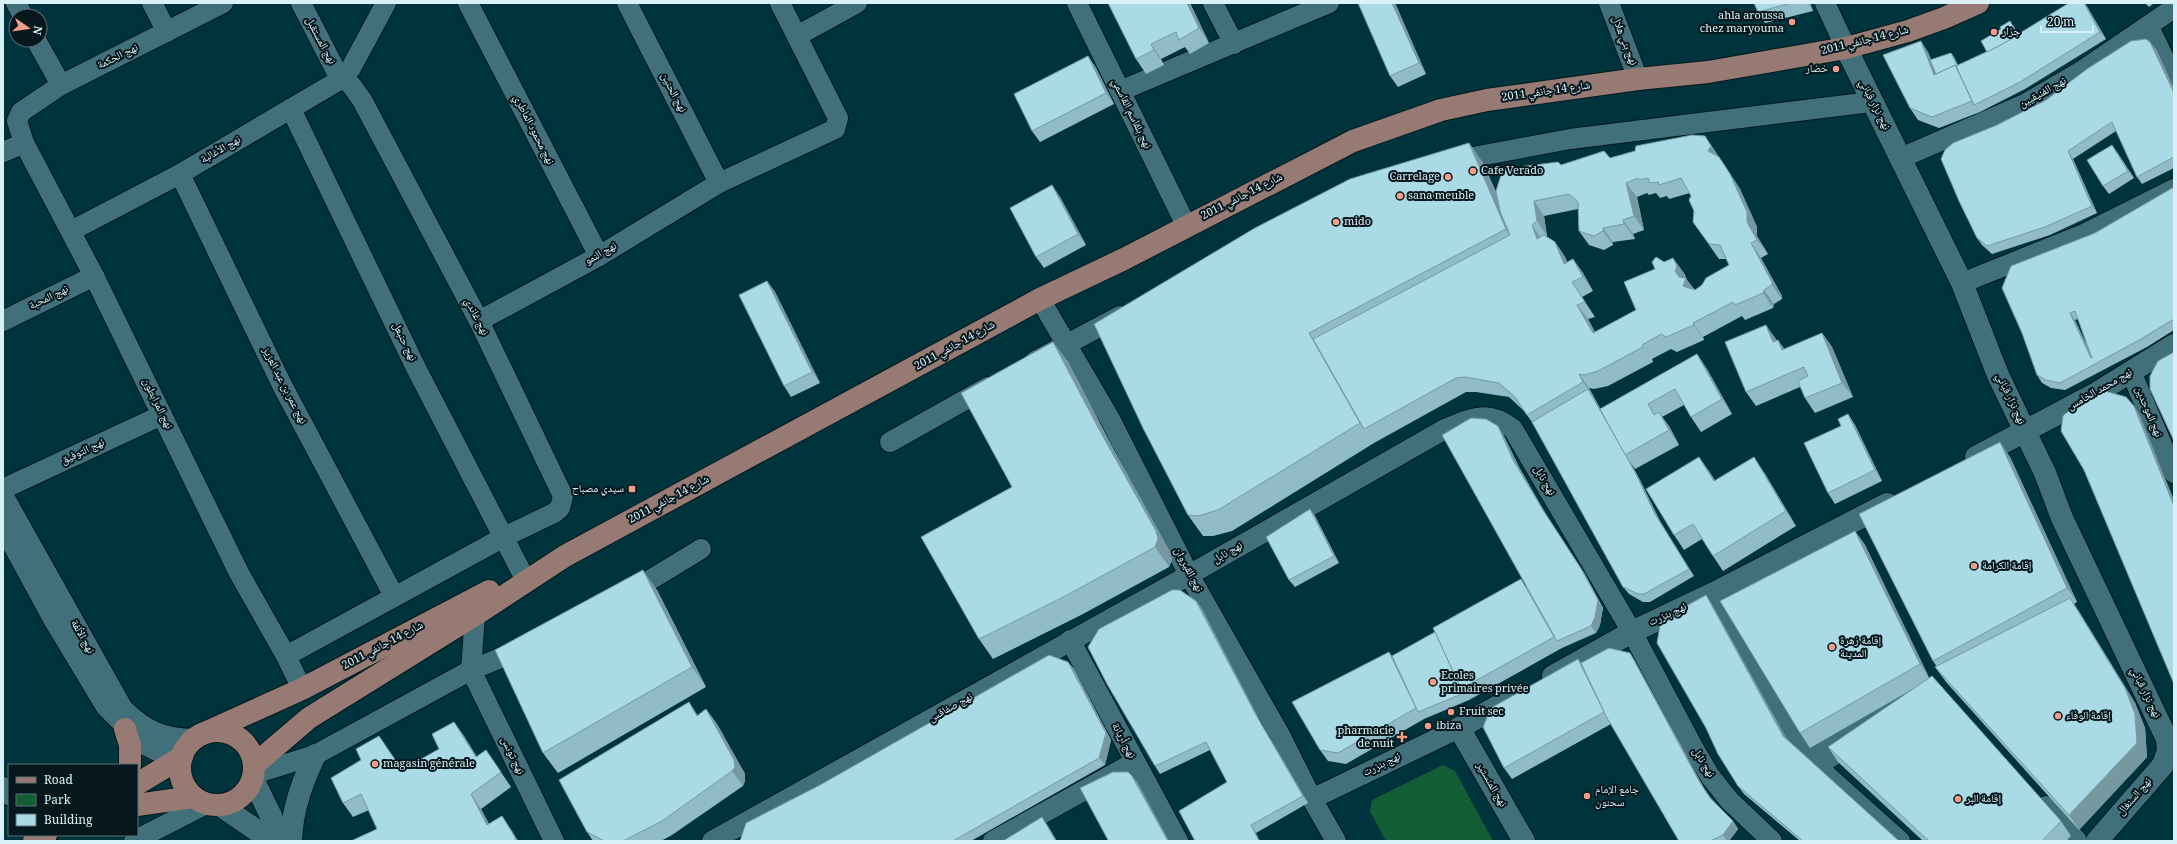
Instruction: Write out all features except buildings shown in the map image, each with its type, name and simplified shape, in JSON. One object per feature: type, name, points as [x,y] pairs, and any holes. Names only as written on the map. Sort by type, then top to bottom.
[{"type":"main road","name":"شارع 14 جانفي 2011","points":[[138,806],[207,802],[231,803],[241,797],[248,789],[254,773],[309,718],[474,615],[564,556],[1040,299],[1124,259],[1186,225],[1353,141],[1441,110],[1487,100],[1638,79],[1708,72],[1846,48],[1908,31],[1969,5]]},
{"type":"main road","name":"شارع 14 جانفي 2011","points":[[190,746],[302,689],[522,573],[564,556]]},
{"type":"main road","points":[[125,729],[130,745],[130,764]]},
{"type":"main road","points":[[138,783],[212,731],[224,732],[235,736],[245,743],[251,753],[254,773]]},
{"type":"main road","points":[[190,746],[180,766],[182,779],[187,791],[207,802]]},
{"type":"street","points":[[152,3],[167,32]]},
{"type":"street","name":"نهج الحكمة","points":[[18,116],[21,112],[61,85],[223,3]]},
{"type":"street","name":"نهج المستقبل","points":[[301,3],[326,55],[343,78]]},
{"type":"street","name":"نهج الأغالبة","points":[[71,231],[180,174],[343,78],[351,68],[386,3]]},
{"type":"street","name":"نهج محمود الماطري","points":[[468,3],[599,256]]},
{"type":"street","name":"نهج الحنين","points":[[627,3],[719,183]]},
{"type":"street","name":"نهج النمو","points":[[479,321],[599,256],[719,183],[835,129],[838,118],[780,3]]},
{"type":"street","points":[[797,36],[857,3]]},
{"type":"street","name":"نهج بلقاسم القاسمي","points":[[1076,3],[1186,225]]},
{"type":"street","points":[[1213,3],[1234,44]]},
{"type":"street","points":[[1120,90],[1234,44],[1329,3]]},
{"type":"street","name":"نهج بني هلال","points":[[1609,3],[1638,79]]},
{"type":"street","points":[[1825,3],[1846,48]]},
{"type":"street","name":"نهج الفنيقيين","points":[[1901,158],[2025,104],[2080,72],[2149,27],[2174,8]]},
{"type":"street","points":[[2149,27],[2174,79]]},
{"type":"street","points":[[40,48],[61,85]]},
{"type":"street","name":"نهج نزار قباني","points":[[1846,48],[1962,283],[1998,375],[2045,473],[2062,518],[2167,739],[2168,761]]},
{"type":"street","name":"نهج غاندي","points":[[343,78],[352,86],[362,100],[479,321],[563,496],[560,508],[554,513],[504,537]]},
{"type":"street","points":[[1435,165],[1570,139],[1872,102]]},
{"type":"street","name":"نهج حنبعل","points":[[291,109],[416,368],[522,573]]},
{"type":"street","name":"نهج المرابطون","points":[[18,116],[17,121],[24,143],[94,276],[239,572],[286,656],[302,689]]},
{"type":"street","points":[[3,152],[24,143]]},
{"type":"street","name":"نهج عمر بن عبد العزيز","points":[[180,174],[282,385],[394,596]]},
{"type":"street","points":[[1962,283],[2084,234],[2174,189]]},
{"type":"street","name":"نهج المحبة","points":[[3,321],[94,276]]},
{"type":"street","name":"نهج القيروان","points":[[1040,299],[1110,419],[1189,575],[1280,735],[1312,799],[1336,841]]},
{"type":"street","points":[[890,442],[1066,344],[1135,308]]},
{"type":"street","name":"نهج محمد الخامس","points":[[2025,432],[2131,372],[2174,345]]},
{"type":"street","name":"نهج الموحدين","points":[[2131,372],[2174,473]]},
{"type":"street","name":"نهج التوفيق","points":[[3,490],[162,415]]},
{"type":"street","name":"نهج نابل","points":[[1189,575],[1445,429],[1472,418],[1496,418],[1513,429],[1632,632],[1694,749],[1710,776],[1729,800],[1772,841]]},
{"type":"street","points":[[1957,467],[2025,432]]},
{"type":"street","name":"نهج الألفة","points":[[3,495],[106,707],[125,729],[143,744],[157,751],[190,746]]},
{"type":"street","name":"نهج بنزرت","points":[[1312,799],[1459,728],[1632,632],[1714,593],[1902,496]]},
{"type":"street","name":"نهج الألفة","points":[[3,527],[71,633],[123,709],[140,726],[156,733],[177,739],[190,746]]},
{"type":"street","points":[[286,656],[504,537]]},
{"type":"street","points":[[612,602],[701,549]]},
{"type":"street","name":"نهج صفاقس","points":[[717,840],[1070,640],[1189,575]]},
{"type":"street","points":[[1714,593],[1802,749],[1811,751],[1820,747],[1920,695],[1821,763],[1823,772],[1900,841]]},
{"type":"street","points":[[471,670],[474,615]]},
{"type":"street","points":[[278,841],[271,816],[254,773],[315,755],[471,670],[544,638]]},
{"type":"street","name":"نهج أريانة","points":[[1070,640],[1134,762],[1178,841]]},
{"type":"street","name":"نهج تونس","points":[[471,670],[554,841]]},
{"type":"street","name":"نهج المنستير","points":[[1459,728],[1524,841]]},
{"type":"street","points":[[291,841],[295,806],[315,755]]},
{"type":"street","name":"نهج السنغال","points":[[2097,841],[2168,761]]},
{"type":"street","points":[[993,841],[1134,762]]},
{"type":"street","points":[[2036,795],[2077,841]]},
{"type":"street","points":[[134,841],[207,802],[272,841]]},
{"type":"green space","points":[[1443,765],[1455,771],[1493,841],[1386,841],[1370,811],[1372,800]]},
{"type":"place","name":"ahla aroussa chez maryouma","points":[[1792,22]]},
{"type":"place","name":"جزار","points":[[1994,32]]},
{"type":"place","name":"خضار","points":[[1836,69]]},
{"type":"place","name":"Cafe Verado","points":[[1473,171]]},
{"type":"place","name":"Carrelage","points":[[1448,177]]},
{"type":"place","name":"sana meuble","points":[[1400,196]]},
{"type":"place","name":"mido","points":[[1336,222]]},
{"type":"place","name":"سيدي مصباح","points":[[632,489]]},
{"type":"place","name":"إقامة الكرامة","points":[[1974,566]]},
{"type":"place","name":"إقامة زهرة المدينة","points":[[1832,647]]},
{"type":"place","name":"Ecoles primaires privée","points":[[1433,682]]},
{"type":"place","name":"Fruit sec","points":[[1451,712]]},
{"type":"place","name":"إقامة الوفاء","points":[[2058,716]]},
{"type":"place","name":"ibiza","points":[[1428,726]]},
{"type":"place","name":"pharmacie de nuit","points":[[1402,737]]},
{"type":"place","name":"magasin générale","points":[[375,764]]},
{"type":"place","name":"جامع الإمام سحنون","points":[[1587,796]]},
{"type":"place","name":"إقامة البر","points":[[1958,799]]}]
